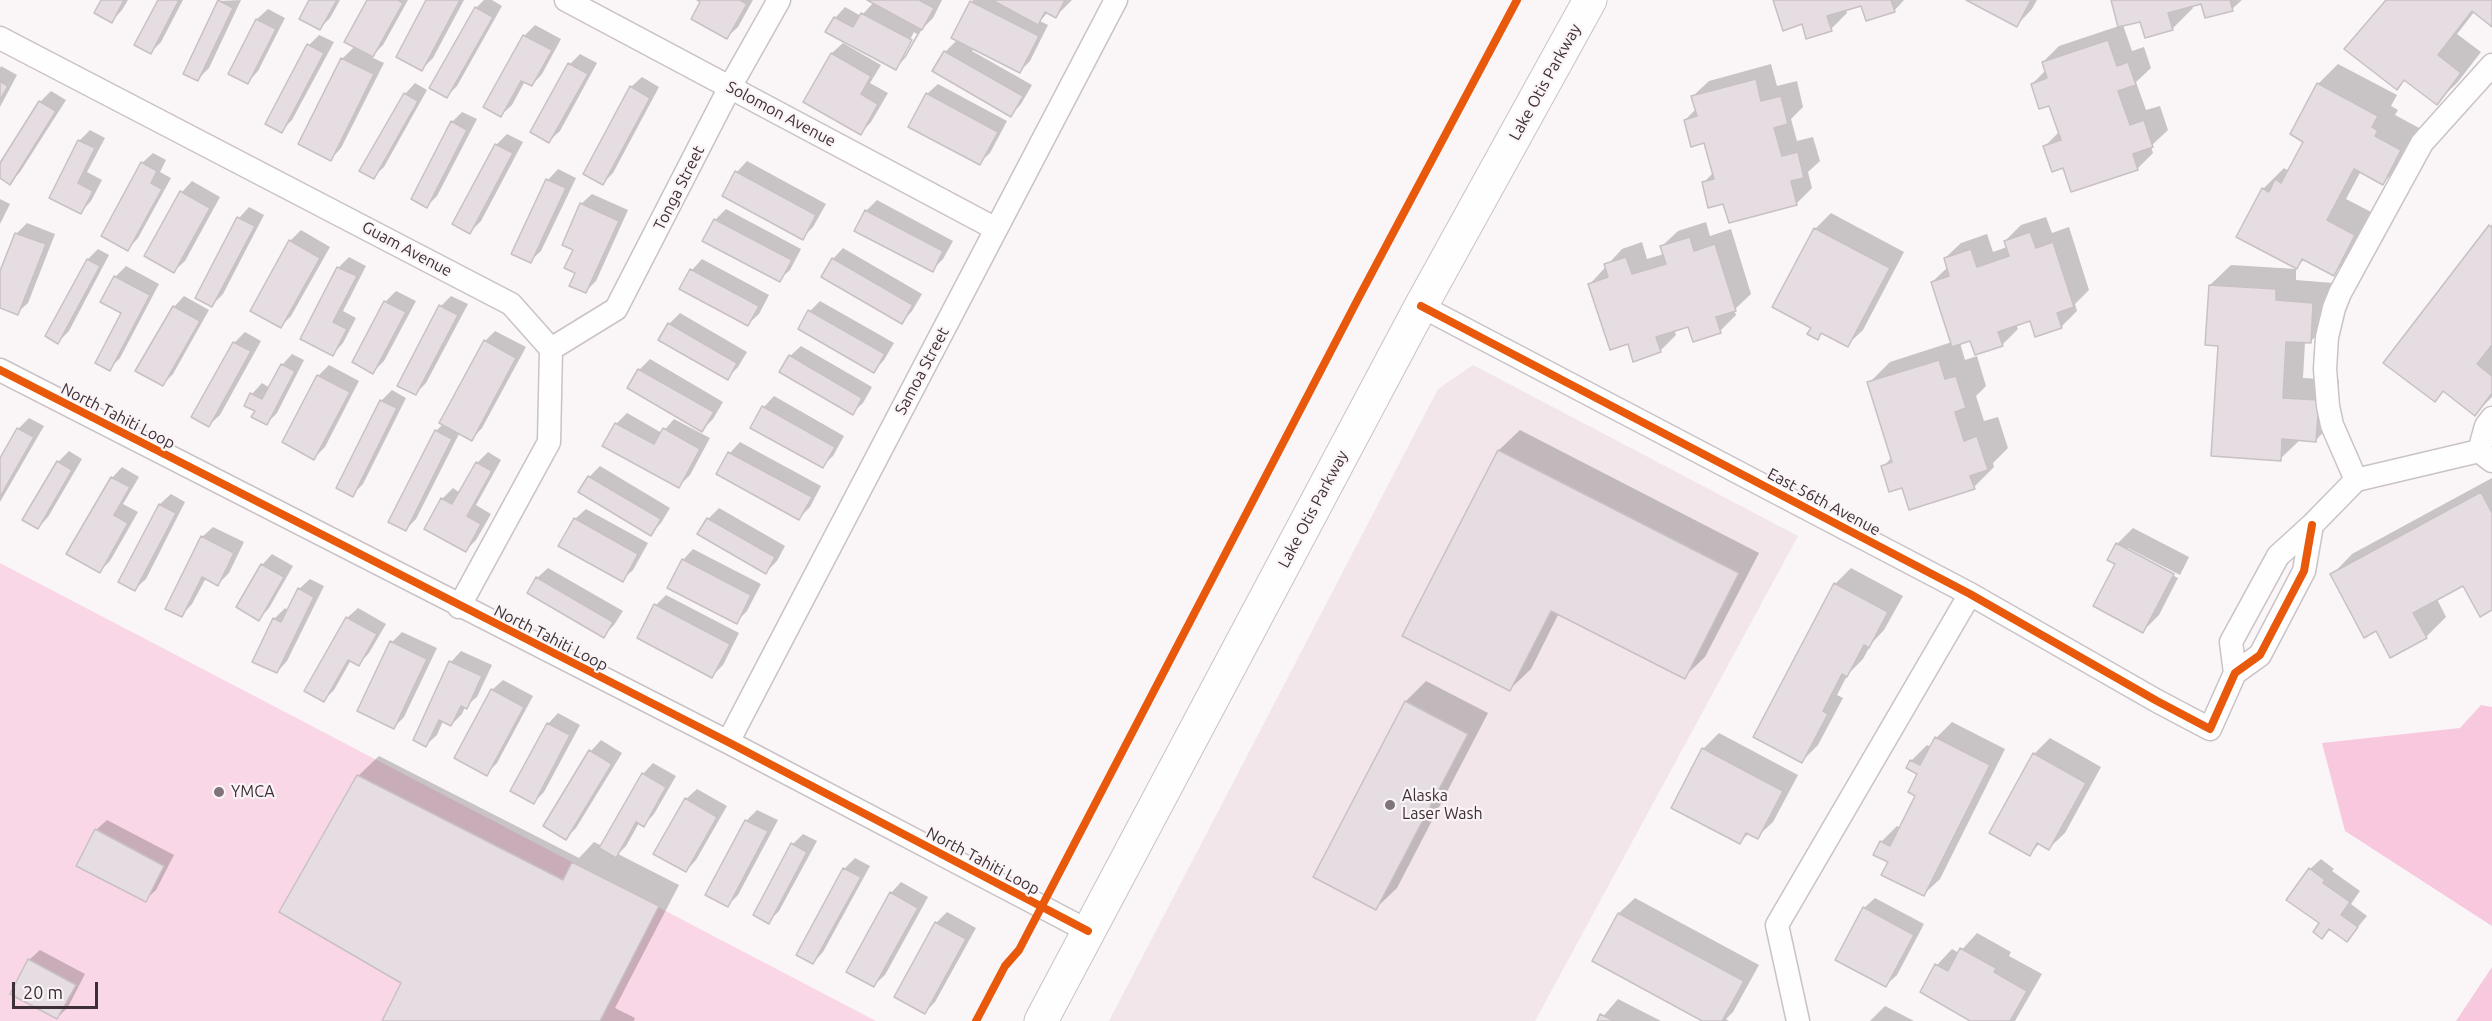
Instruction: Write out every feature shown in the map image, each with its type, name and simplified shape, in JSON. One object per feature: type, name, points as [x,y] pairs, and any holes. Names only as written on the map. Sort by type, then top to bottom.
[{"type":"main road","name":"Lake Otis Parkway","points":[[1041,1021],[1421,306],[1590,0]]},
{"type":"street","name":"Solomon Avenue","points":[[566,0],[996,229]]},
{"type":"street","name":"Tonga Street","points":[[551,349],[616,309],[730,87],[779,0]]},
{"type":"street","name":"Samoa Street","points":[[728,742],[1116,0]]},
{"type":"street","name":"Guam Avenue","points":[[0,38],[511,304],[551,349]]},
{"type":"street","points":[[2356,480],[2332,425],[2328,406],[2325,369],[2334,308],[2422,143],[2492,65]]},
{"type":"street","name":"East 56th Avenue","points":[[1421,306],[1970,594],[2210,729],[2235,673]]},
{"type":"street","points":[[459,607],[549,442],[551,349]]},
{"type":"street","name":"North Tahiti Loop","points":[[0,370],[459,607],[728,742],[1088,931]]},
{"type":"street","points":[[2312,525],[2304,571],[2260,656],[2235,673],[2231,642],[2278,556],[2356,480],[2486,456],[2486,426],[2492,418]]},
{"type":"street","points":[[1798,1021],[1776,925],[1970,594]]},
{"type":"shaded area","points":[[1473,365],[1798,536],[1535,1021],[1109,1021],[1438,389]]},
{"type":"shaded area","name":"YMCA","points":[[0,563],[876,1021],[0,1021]]},
{"type":"shaded area","points":[[2481,705],[2492,707],[2492,926],[2345,831],[2322,743],[2460,728]]},
{"type":"shaded area","points":[[2492,967],[2492,1021],[2456,1021]]},
{"type":"building","points":[[101,0],[124,0],[112,23],[94,13]]},
{"type":"building","points":[[158,0],[179,0],[151,54],[134,45]]},
{"type":"building","points":[[218,0],[233,8],[198,81],[183,74]]},
{"type":"building","points":[[309,0],[337,0],[320,30],[299,19]]},
{"type":"building","points":[[367,0],[398,0],[403,3],[373,57],[344,42]]},
{"type":"building","points":[[426,0],[460,0],[422,71],[396,57]]},
{"type":"building","points":[[697,0],[740,0],[747,4],[727,39],[691,19],[700,2]]},
{"type":"building","points":[[867,0],[919,0],[934,8],[922,30]]},
{"type":"building","points":[[992,0],[1065,0],[1056,18],[1045,12],[1038,25]]},
{"type":"building","points":[[1773,0],[1891,0],[1895,12],[1866,21],[1861,6],[1827,16],[1832,31],[1806,39],[1802,24],[1783,31]]},
{"type":"building","points":[[1966,0],[2031,0],[2017,27]]},
{"type":"building","points":[[2111,0],[2230,0],[2233,11],[2205,18],[2201,4],[2168,13],[2173,30],[2145,38],[2140,22],[2118,27]]},
{"type":"building","points":[[2386,0],[2492,0],[2492,27],[2472,11],[2438,55],[2461,73],[2437,105],[2404,80],[2397,90],[2344,49]]},
{"type":"building","points":[[970,1],[1039,36],[1020,73],[951,38]]},
{"type":"building","points":[[475,7],[493,17],[447,98],[429,88]]},
{"type":"building","points":[[861,13],[912,40],[896,70],[825,32],[834,17],[853,27]]},
{"type":"building","points":[[256,19],[276,29],[248,84],[228,74]]},
{"type":"building","points":[[523,35],[552,50],[532,86],[521,81],[501,117],[483,107]]},
{"type":"building","points":[[2108,40],[2117,66],[2128,62],[2136,85],[2118,91],[2130,125],[2144,120],[2153,147],[2133,154],[2138,170],[2071,192],[2063,168],[2052,172],[2043,146],[2061,140],[2049,106],[2039,109],[2031,84],[2047,78],[2042,62]]},
{"type":"building","points":[[307,44],[324,53],[282,133],[265,124]]},
{"type":"building","points":[[944,51],[1023,96],[1011,117],[932,71]]},
{"type":"building","points":[[831,53],[871,76],[861,94],[878,104],[861,135],[803,102]]},
{"type":"building","points":[[341,58],[374,74],[331,161],[298,144]]},
{"type":"building","points":[[568,63],[588,74],[549,143],[530,132]]},
{"type":"building","points":[[1756,79],[1761,101],[1781,96],[1788,124],[1774,128],[1782,156],[1798,152],[1804,178],[1791,181],[1797,205],[1729,223],[1723,204],[1708,208],[1702,182],[1714,179],[1704,143],[1691,147],[1684,120],[1697,116],[1691,96]]},
{"type":"building","points":[[0,81],[8,86],[0,100]]},
{"type":"building","points":[[2317,83],[2378,116],[2372,127],[2378,131],[2375,136],[2401,150],[2383,185],[2354,169],[2327,220],[2355,235],[2334,276],[2302,259],[2297,269],[2236,237],[2262,188],[2269,192],[2275,179],[2281,183],[2303,142],[2290,134]]},
{"type":"building","points":[[630,86],[650,98],[603,185],[583,174]]},
{"type":"building","points":[[404,93],[418,101],[374,179],[359,171]]},
{"type":"building","points":[[926,93],[998,132],[980,165],[908,127]]},
{"type":"building","points":[[39,101],[56,111],[10,185],[0,178],[0,163]]},
{"type":"building","points":[[451,121],[467,130],[427,208],[411,199]]},
{"type":"building","points":[[78,140],[95,148],[78,183],[93,191],[81,214],[49,198]]},
{"type":"building","points":[[495,144],[513,153],[470,234],[452,224]]},
{"type":"building","points":[[141,162],[157,171],[151,183],[162,189],[128,251],[101,236]]},
{"type":"building","points":[[735,171],[816,215],[803,240],[722,196]]},
{"type":"building","points":[[546,179],[566,188],[531,263],[511,254]]},
{"type":"building","points":[[180,191],[210,208],[174,273],[144,256]]},
{"type":"building","points":[[580,203],[619,221],[586,293],[569,286],[575,273],[564,268],[573,250],[562,245]]},
{"type":"building","points":[[865,210],[943,251],[933,272],[854,231]]},
{"type":"building","points":[[237,217],[255,226],[212,307],[195,298]]},
{"type":"building","points":[[714,219],[792,260],[780,282],[702,241]]},
{"type":"building","points":[[2489,225],[2492,228],[2492,345],[2477,364],[2492,376],[2492,393],[2475,416],[2443,391],[2435,402],[2383,363]]},
{"type":"building","points":[[1814,228],[1890,268],[1848,347],[1821,333],[1818,340],[1807,334],[1811,328],[1772,307]]},
{"type":"building","points":[[2030,232],[2036,248],[2053,242],[2074,307],[2057,313],[2062,328],[2035,337],[2030,321],[1998,332],[2003,346],[1975,355],[1970,341],[1952,347],[1931,282],[1949,276],[1944,258],[1971,249],[1977,267],[2009,256],[2004,241]]},
{"type":"building","points":[[15,233],[46,244],[18,315],[0,308],[0,271]]},
{"type":"building","points":[[1690,237],[1694,251],[1715,244],[1736,311],[1716,317],[1721,333],[1693,342],[1688,327],[1656,337],[1661,352],[1633,362],[1628,344],[1610,350],[1588,284],[1608,277],[1604,264],[1626,257],[1632,274],[1666,264],[1660,246]]},
{"type":"building","points":[[289,240],[320,258],[281,328],[250,311]]},
{"type":"building","points":[[832,258],[913,305],[902,324],[821,277]]},
{"type":"building","points":[[87,259],[100,266],[58,344],[45,336]]},
{"type":"building","points":[[337,267],[357,276],[333,322],[347,329],[333,356],[300,339]]},
{"type":"building","points":[[690,269],[759,306],[748,326],[679,289]]},
{"type":"building","points":[[114,276],[150,295],[110,371],[95,363],[121,313],[100,302]]},
{"type":"building","points":[[2209,285],[2276,289],[2276,300],[2313,303],[2311,343],[2286,342],[2283,398],[2319,400],[2316,442],[2282,439],[2281,461],[2211,456],[2218,346],[2205,345]]},
{"type":"building","points":[[384,301],[406,312],[373,374],[352,362]]},
{"type":"building","points":[[439,305],[458,315],[416,395],[397,386]]},
{"type":"building","points":[[173,306],[200,321],[163,386],[135,371]]},
{"type":"building","points":[[808,310],[885,354],[874,373],[798,329]]},
{"type":"building","points":[[668,323],[737,363],[728,380],[658,340]]},
{"type":"building","points":[[484,340],[516,358],[472,441],[439,423]]},
{"type":"building","points":[[233,342],[251,351],[209,427],[191,417]]},
{"type":"building","points":[[789,355],[862,398],[853,415],[779,372]]},
{"type":"building","points":[[1939,360],[1945,379],[1956,376],[1966,408],[1955,412],[1964,441],[1977,436],[1988,470],[1970,476],[1975,489],[1909,510],[1902,488],[1889,492],[1881,466],[1892,462],[1867,382]]},
{"type":"building","points":[[281,364],[295,371],[267,425],[251,417],[255,411],[244,406],[250,393],[262,399]]},
{"type":"building","points":[[638,369],[714,412],[702,432],[627,388]]},
{"type":"building","points":[[317,375],[350,392],[314,460],[282,442]]},
{"type":"building","points":[[380,400],[397,408],[353,497],[336,488]]},
{"type":"building","points":[[762,406],[835,447],[823,468],[750,428]]},
{"type":"building","points":[[615,423],[654,444],[663,428],[700,449],[679,488],[602,446]]},
{"type":"building","points":[[17,428],[34,437],[0,497],[0,458]]},
{"type":"building","points":[[435,430],[452,439],[406,531],[388,522]]},
{"type":"building","points":[[1498,450],[1739,573],[1685,679],[1551,611],[1510,691],[1402,636]]},
{"type":"building","points":[[728,452],[812,497],[799,520],[716,474]]},
{"type":"building","points":[[57,461],[72,470],[38,529],[22,520]]},
{"type":"building","points":[[476,462],[492,471],[467,516],[481,524],[466,552],[424,529],[441,498],[452,504]]},
{"type":"building","points":[[588,476],[661,519],[651,536],[578,492]]},
{"type":"building","points":[[111,477],[130,487],[114,515],[128,523],[100,573],[66,554]]},
{"type":"building","points":[[2481,492],[2492,513],[2492,610],[2480,617],[2463,586],[2413,613],[2427,638],[2390,658],[2376,631],[2364,638],[2330,574]]},
{"type":"building","points":[[159,504],[176,513],[135,591],[118,582]]},
{"type":"building","points":[[574,518],[638,554],[623,582],[558,546]]},
{"type":"building","points":[[707,518],[775,557],[766,574],[697,534]]},
{"type":"building","points":[[201,536],[234,553],[218,586],[202,577],[182,617],[165,609]]},
{"type":"building","points":[[2116,543],[2174,574],[2143,633],[2093,606],[2115,564],[2107,560]]},
{"type":"building","points":[[682,559],[751,595],[737,624],[667,588]]},
{"type":"building","points":[[261,564],[284,577],[259,621],[236,607]]},
{"type":"building","points":[[536,577],[613,622],[604,638],[527,593]]},
{"type":"building","points":[[1834,583],[1888,612],[1869,648],[1864,645],[1847,677],[1842,674],[1823,711],[1828,714],[1802,763],[1753,737]]},
{"type":"building","points":[[298,588],[314,597],[277,673],[252,662],[273,618],[281,622]]},
{"type":"building","points":[[654,604],[730,644],[712,678],[637,638]]},
{"type":"building","points":[[346,617],[377,634],[359,666],[348,660],[324,702],[304,691]]},
{"type":"building","points":[[390,641],[427,659],[394,729],[357,711]]},
{"type":"building","points":[[449,661],[482,676],[467,709],[461,706],[451,726],[439,720],[426,747],[413,740]]},
{"type":"building","points":[[491,689],[524,707],[487,776],[454,758]]},
{"type":"building","name":"Alaska Laser Wash","points":[[1405,701],[1468,734],[1376,910],[1313,877]]},
{"type":"building","points":[[547,723],[570,735],[534,804],[510,791]]},
{"type":"building","points":[[1935,737],[1990,765],[1924,896],[1881,875],[1888,862],[1873,855],[1880,841],[1890,846],[1915,796],[1908,792],[1917,774],[1906,768],[1910,760],[1920,765]]},
{"type":"building","points":[[1702,748],[1783,791],[1758,839],[1746,833],[1740,844],[1671,808]]},
{"type":"building","points":[[589,750],[612,764],[566,840],[543,826]]},
{"type":"building","points":[[2033,753],[2086,783],[2049,850],[2037,843],[2030,856],[1989,833]]},
{"type":"building","points":[[642,773],[666,787],[644,827],[636,822],[616,858],[599,848]]},
{"type":"building","points":[[357,775],[563,880],[572,862],[659,906],[600,1021],[382,1021],[401,983],[279,912]]},
{"type":"building","points":[[685,798],[717,817],[686,872],[653,854]]},
{"type":"building","points":[[745,820],[768,831],[728,907],[705,895]]},
{"type":"building","points":[[95,829],[164,866],[146,902],[76,866]]},
{"type":"building","points":[[791,843],[807,852],[769,924],[753,915]]},
{"type":"building","points":[[843,868],[861,877],[813,964],[796,955]]},
{"type":"building","points":[[2309,868],[2325,880],[2323,883],[2350,902],[2341,915],[2358,927],[2347,942],[2329,929],[2322,939],[2313,932],[2319,923],[2286,900]]},
{"type":"building","points":[[890,892],[918,908],[874,987],[846,972]]},
{"type":"building","points":[[1863,907],[1914,935],[1886,987],[1835,960]]},
{"type":"building","points":[[1618,913],[1744,981],[1722,1021],[1702,1021],[1592,961]]},
{"type":"building","points":[[935,922],[966,939],[925,1014],[894,997]]},
{"type":"building","points":[[1960,948],[1996,968],[1994,972],[2027,991],[2010,1021],[1970,1021],[1920,992],[1935,964],[1948,971]]},
{"type":"building","points":[[28,959],[76,985],[57,1019],[10,994]]},
{"type":"building","points":[[1600,1014],[1614,1021],[1597,1021]]},
{"type":"cycle path","points":[[976,1021],[1005,966],[1019,950],[1359,297],[1517,0]]},
{"type":"cycle path","points":[[1421,306],[1970,594],[2210,729],[2235,673],[2260,655],[2304,571],[2312,525]]},
{"type":"cycle path","points":[[0,370],[728,742],[1088,931]]},
{"type":"place","name":"YMCA","points":[[219,792]]},
{"type":"place","name":"Alaska Laser Wash","points":[[1390,805]]}]
